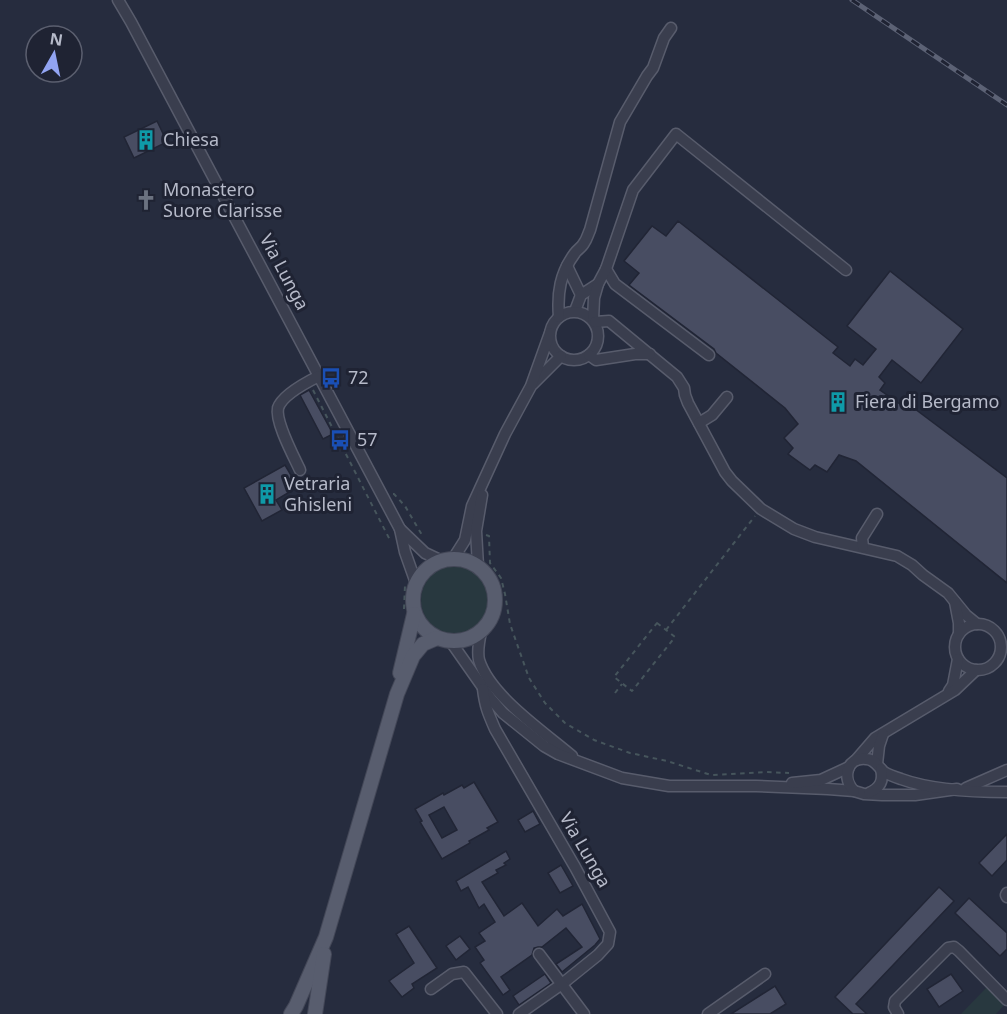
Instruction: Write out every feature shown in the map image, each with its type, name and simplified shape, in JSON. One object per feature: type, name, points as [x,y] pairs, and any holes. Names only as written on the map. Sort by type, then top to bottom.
[{"type":"main road","name":"Via Lunga","points":[[447,560],[464,560],[478,566],[489,578],[495,591],[494,612],[481,632]]},
{"type":"main road","points":[[416,582],[426,569],[447,560]]},
{"type":"main road","name":"Via Lunga","points":[[397,694],[401,664],[414,614],[412,600],[416,582]]},
{"type":"main road","points":[[414,614],[421,626],[436,638],[451,642],[469,639],[481,632]]},
{"type":"main road","points":[[291,1014],[326,937],[397,694],[413,656],[423,644],[436,638]]},
{"type":"main road","points":[[315,1014],[326,937]]},
{"type":"street","name":"Via Lunga","points":[[118,0],[400,529],[405,552],[416,582]]},
{"type":"street","points":[[559,316],[560,285],[567,266],[584,243],[590,230],[620,122],[653,68],[664,38],[671,28]]},
{"type":"street","points":[[594,321],[594,297],[633,190],[676,134],[846,270]]},
{"type":"street","points":[[567,266],[581,295]]},
{"type":"street","points":[[606,269],[615,284],[709,355]]},
{"type":"street","points":[[575,311],[581,295],[598,284]]},
{"type":"street","points":[[447,560],[465,540],[472,506],[505,434],[531,386],[551,327],[559,316],[569,312],[575,311],[588,315],[598,329],[597,344],[589,355],[577,360],[569,359],[561,356],[552,346],[550,333]]},
{"type":"street","points":[[594,321],[609,321],[677,377],[725,472],[761,508],[794,529],[815,537],[897,556],[948,593],[955,599],[966,615],[977,624],[994,631],[1003,651],[988,668],[969,669],[958,659],[955,649],[959,622],[955,599]]},
{"type":"street","points":[[589,355],[596,360],[650,354]]},
{"type":"street","points":[[531,386],[561,356]]},
{"type":"street","points":[[300,470],[279,424],[279,408],[288,395],[319,376]]},
{"type":"street","points":[[699,423],[712,415],[727,397]]},
{"type":"street","points":[[478,566],[477,518],[487,475]]},
{"type":"street","points":[[863,547],[862,538],[877,514]]},
{"type":"street","name":"Via Lunga","points":[[400,529],[425,553],[447,560]]},
{"type":"street","points":[[959,634],[977,624]]},
{"type":"street","points":[[994,631],[1007,632]]},
{"type":"street","name":"Via Lunga","points":[[481,632],[478,641],[479,659],[494,687],[513,707],[577,760]]},
{"type":"street","name":"Via Lunga","points":[[451,642],[500,709],[544,746],[558,754],[607,773],[669,786],[756,786],[855,791]]},
{"type":"street","points":[[947,694],[953,685],[958,659]]},
{"type":"street","points":[[976,670],[955,690],[875,738],[853,764],[847,776],[848,782],[855,791],[860,793],[915,795],[972,786],[1007,770]]},
{"type":"street","name":"Via Lunga","points":[[483,688],[484,704],[492,723],[610,932],[608,944],[598,955],[519,1014]]},
{"type":"street","points":[[492,723],[496,712],[500,709]]},
{"type":"street","points":[[869,793],[879,787],[881,782],[879,746],[883,734]]},
{"type":"street","points":[[853,764],[867,759],[890,775],[927,786],[1007,792]]},
{"type":"street","name":"Via Lunga","points":[[756,786],[821,780],[853,764]]},
{"type":"street","points":[[995,792],[1007,776]]},
{"type":"street","points":[[898,1014],[894,1007],[895,1001],[948,948],[959,951],[1007,1000]]},
{"type":"street","points":[[539,954],[584,1014]]},
{"type":"street","points":[[431,990],[452,974],[464,972],[497,1014]]},
{"type":"street","points":[[708,1014],[765,974]]},
{"type":"path","points":[[341,443],[373,504]]},
{"type":"path","points":[[384,499],[394,494],[405,506],[422,534]]},
{"type":"path","points":[[666,630],[761,508]]},
{"type":"path","points":[[476,531],[489,536],[490,563],[501,578],[506,594],[510,624],[528,678],[545,703],[565,723],[594,740],[630,753],[711,775],[765,772],[796,774]]},
{"type":"path","points":[[657,623],[666,630],[675,637],[632,691],[614,677],[657,623]]},
{"type":"path","points":[[615,693],[623,684]]},
{"type":"shaded area","points":[[448,566],[462,566],[474,571],[484,581],[489,600],[484,619],[474,629],[462,634],[448,634],[436,629],[426,619],[421,607],[421,593],[426,581],[436,571]]},
{"type":"shaded area","points":[[987,987],[1005,1004],[996,1014],[961,1014]]},
{"type":"building","name":"Chiesa","points":[[157,121],[167,142],[134,158],[124,137]]},
{"type":"building","name":"Fiera di Bergamo","points":[[678,221],[838,347],[833,353],[850,366],[855,359],[863,365],[876,349],[847,326],[890,271],[963,329],[921,383],[892,360],[879,377],[885,383],[880,390],[900,404],[903,400],[1007,478],[1007,583],[856,461],[839,455],[827,472],[815,465],[810,470],[788,454],[793,448],[784,438],[798,424],[785,408],[714,349],[629,285],[639,273],[624,261],[652,226],[666,236]]},
{"type":"building","points":[[309,390],[333,434],[323,439],[300,395]]},
{"type":"building","name":"Vetraria Ghisleni","points":[[285,465],[298,487],[276,500],[282,510],[262,521],[244,488]]},
{"type":"building","points":[[474,782],[498,822],[469,841],[470,843],[442,859],[415,809],[443,793],[444,795],[462,785],[464,788]],"holes":[[[444,807],[457,830],[442,838],[429,815]]]},
{"type":"building","points":[[533,811],[540,824],[525,832],[518,820]]},
{"type":"building","points":[[1007,834],[1007,860],[992,876],[979,863]]},
{"type":"building","points":[[506,851],[510,859],[504,863],[506,865],[496,870],[498,873],[482,882],[504,916],[522,903],[538,926],[557,909],[563,916],[582,904],[600,939],[562,972],[556,964],[582,947],[566,928],[542,947],[534,948],[532,955],[501,977],[510,990],[503,995],[480,963],[484,960],[475,947],[485,941],[479,933],[495,922],[484,904],[479,908],[468,887],[461,891],[456,881]]},
{"type":"building","points":[[561,865],[573,886],[560,893],[548,873]]},
{"type":"building","points":[[939,887],[954,901],[856,1004],[867,1014],[853,1014],[835,997]]},
{"type":"building","points":[[969,898],[1007,933],[1007,949],[1000,956],[955,913]]},
{"type":"building","points":[[409,926],[437,968],[412,984],[414,988],[402,997],[389,981],[414,963],[396,934]]},
{"type":"building","points":[[460,936],[470,949],[456,960],[446,946]]},
{"type":"building","points":[[545,974],[551,983],[519,1005],[513,996]]},
{"type":"building","points":[[951,974],[963,991],[939,1007],[927,989]]},
{"type":"building","points":[[775,986],[786,1004],[770,1014],[731,1014]]},
{"type":"railway","points":[[852,0],[1007,105]]},
{"type":"place","name":"Chiesa","points":[[146,140]]},
{"type":"place","name":"Monastero Suore Clarisse","points":[[146,200]]},
{"type":"place","name":"72","points":[[331,378]]},
{"type":"place","name":"Fiera di Bergamo","points":[[838,402]]},
{"type":"place","name":"57","points":[[340,440]]},
{"type":"place","name":"Vetraria Ghisleni","points":[[267,494]]}]
